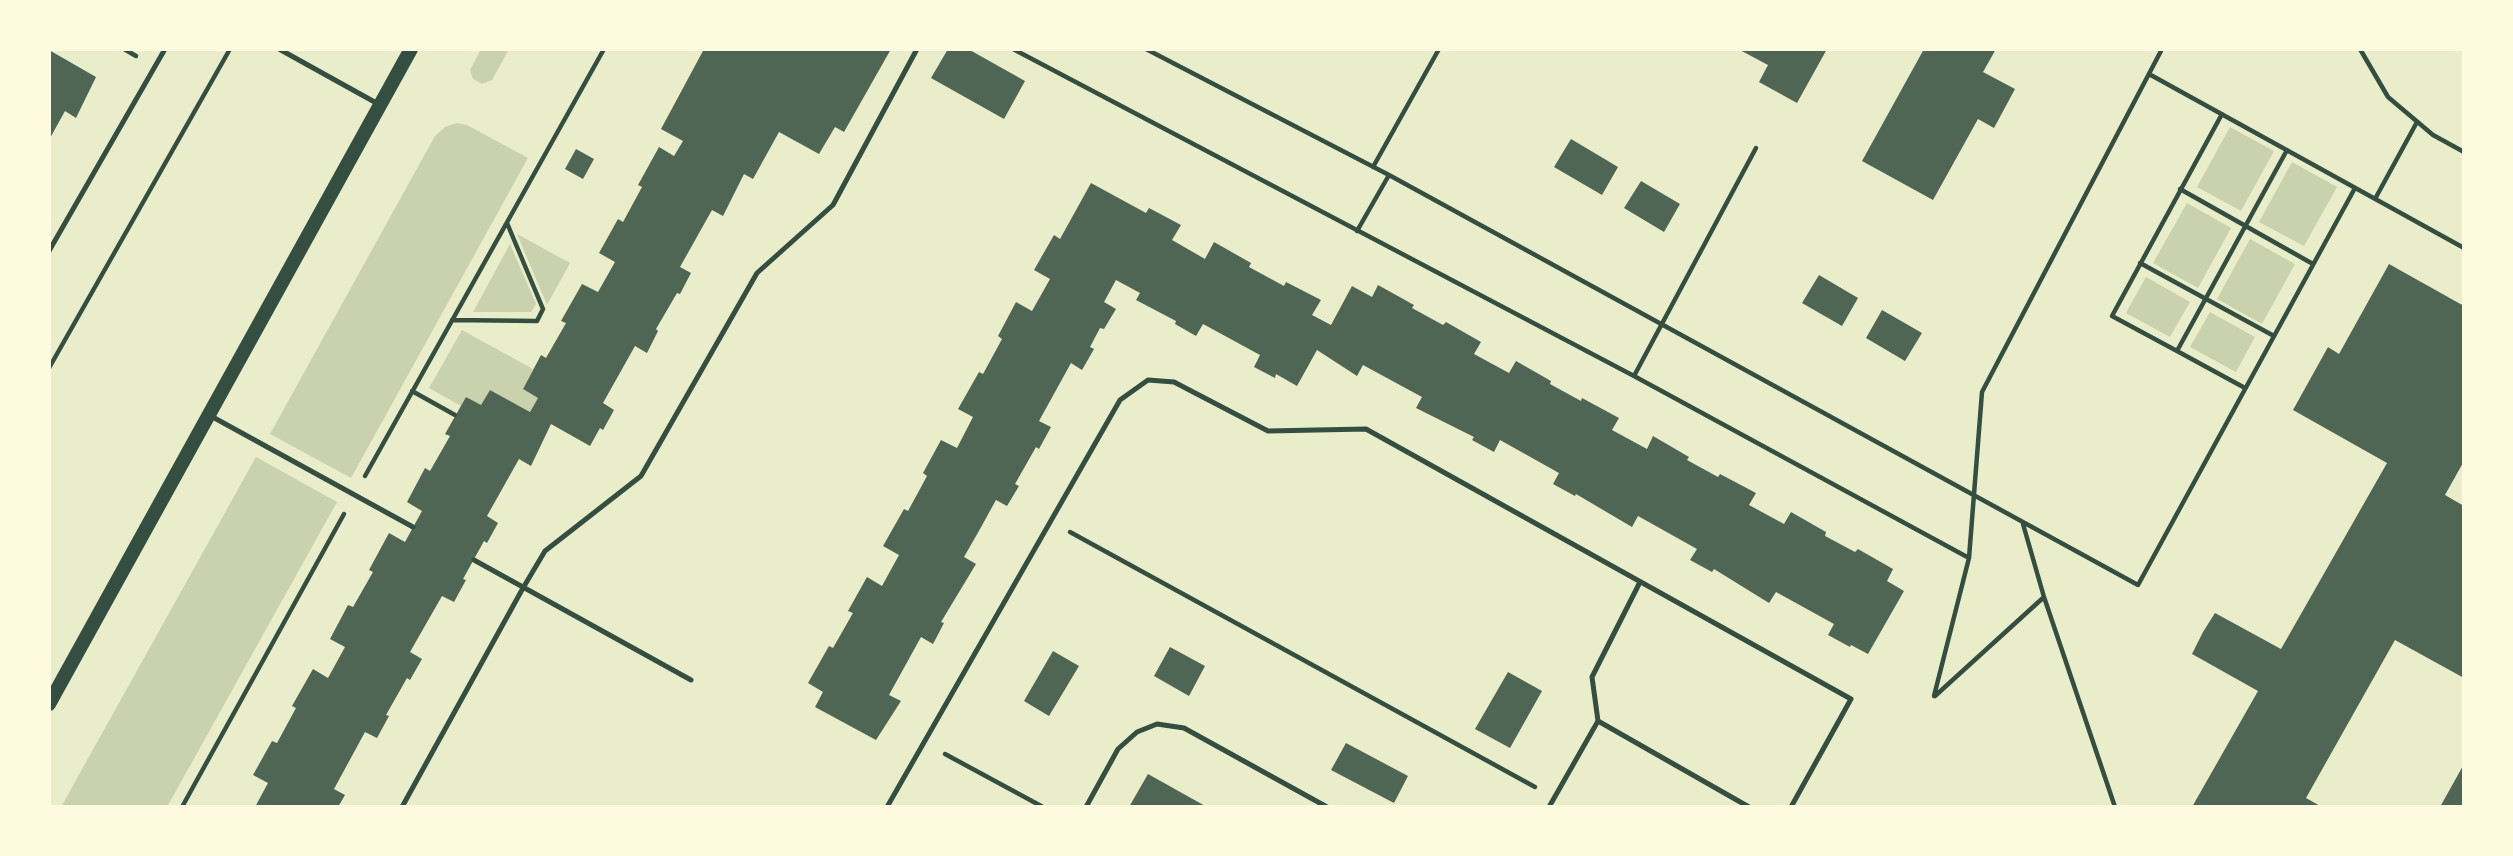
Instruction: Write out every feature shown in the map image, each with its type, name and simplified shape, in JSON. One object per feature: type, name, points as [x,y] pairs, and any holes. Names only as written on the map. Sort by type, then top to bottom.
[{"type":"main road","points":[[49,704],[411,49]]},
{"type":"lane","points":[[49,251],[165,49]]},
{"type":"lane","points":[[279,49],[380,105]]},
{"type":"lane","points":[[402,807],[545,551],[641,476],[757,273],[833,205],[917,49]]},
{"type":"lane","points":[[887,807],[1121,400],[1148,380],[1174,382],[1268,431],[1366,429],[1851,699],[1791,807]]},
{"type":"lane","points":[[209,415],[413,527]]},
{"type":"lane","points":[[474,560],[691,681]]},
{"type":"lane","points":[[1549,807],[1598,721],[1592,677],[1640,582]]},
{"type":"lane","points":[[1598,721],[1749,807]]},
{"type":"lane","points":[[1086,807],[1118,749],[1137,732],[1157,724],[1184,728],[1327,807]]},
{"type":"path","points":[[49,368],[230,49]]},
{"type":"path","points":[[182,807],[604,49]]},
{"type":"path","points":[[1013,49],[1634,376],[1969,558]]},
{"type":"path","points":[[1146,49],[1389,175],[2138,585],[2355,188]]},
{"type":"path","points":[[1373,167],[1439,49]]},
{"type":"path","points":[[2045,597],[1934,696],[1969,558],[1982,392],[2162,49]]},
{"type":"path","points":[[2360,49],[2388,97],[2433,135],[2464,152]]},
{"type":"path","points":[[2149,74],[2464,248]]},
{"type":"path","points":[[2222,114],[2112,316],[2245,388]]},
{"type":"path","points":[[2375,199],[2417,122]]},
{"type":"path","points":[[1634,376],[1756,148]]},
{"type":"path","points":[[2177,351],[2287,150]]},
{"type":"path","points":[[1357,231],[1389,175]]},
{"type":"path","points":[[2180,190],[2313,264]]},
{"type":"path","points":[[452,320],[537,321],[544,309],[507,222]]},
{"type":"path","points":[[2140,263],[2274,336]]},
{"type":"path","points":[[412,391],[455,415]]},
{"type":"path","points":[[1051,522],[1554,797]]},
{"type":"path","points":[[2023,523],[2115,807]]},
{"type":"path","points":[[924,742],[1043,807]]},
{"type":"green space","points":[[481,49],[509,49],[492,80],[482,84],[473,79],[470,70]]},
{"type":"green space","points":[[457,123],[467,125],[528,158],[351,478],[270,434],[435,136],[445,127]]},
{"type":"green space","points":[[2230,127],[2274,151],[2241,211],[2197,187]]},
{"type":"green space","points":[[2292,162],[2337,187],[2304,246],[2259,222]]},
{"type":"green space","points":[[2187,203],[2231,228],[2198,288],[2153,263]]},
{"type":"green space","points":[[517,234],[570,263],[547,305]]},
{"type":"green space","points":[[2250,239],[2295,264],[2262,324],[2217,299]]},
{"type":"green space","points":[[510,244],[536,304],[531,312],[473,312]]},
{"type":"green space","points":[[2146,277],[2190,302],[2170,337],[2126,313]]},
{"type":"green space","points":[[2210,312],[2255,337],[2236,372],[2190,347]]},
{"type":"green space","points":[[462,330],[533,369],[523,389],[538,398],[530,412],[490,390],[481,405],[466,397],[461,406],[429,388]]},
{"type":"green space","points":[[256,457],[337,502],[167,807],[61,807]]},
{"type":"building","points":[[704,49],[891,49],[844,132],[835,127],[819,154],[779,132],[753,179],[744,174],[723,216],[712,210],[680,267],[691,273],[656,329],[658,331],[647,353],[635,346],[603,403],[614,410],[590,446],[551,424],[531,466],[519,459],[487,516],[498,523],[487,543],[484,541],[454,602],[442,596],[410,652],[422,659],[410,680],[407,678],[386,715],[389,716],[377,738],[365,732],[334,789],[345,795],[338,807],[255,807],[268,783],[253,775],[272,741],[277,743],[296,708],[292,706],[313,669],[328,678],[345,647],[330,639],[348,605],[353,607],[373,572],[369,570],[389,533],[405,542],[422,511],[407,502],[425,468],[430,471],[450,436],[445,434],[466,397],[481,405],[490,390],[530,412],[538,398],[523,389],[541,355],[546,358],[566,323],[561,321],[582,284],[598,292],[615,262],[599,253],[618,219],[623,222],[642,187],[638,185],[659,147],[674,156],[683,141],[661,129]]},
{"type":"building","points":[[948,49],[968,49],[1025,81],[1004,119],[931,78]]},
{"type":"building","points":[[1738,49],[1827,49],[1797,103],[1759,82],[1768,65]]},
{"type":"building","points":[[1924,49],[1996,49],[1983,72],[2015,89],[1994,128],[1978,119],[1933,200],[1862,161]]},
{"type":"building","points":[[49,50],[96,77],[76,118],[65,111],[49,140]]},
{"type":"building","points":[[1571,139],[1618,167],[1602,195],[1554,167]]},
{"type":"building","points":[[576,149],[594,159],[583,179],[565,169]]},
{"type":"building","points":[[1641,181],[1680,204],[1664,232],[1624,208]]},
{"type":"building","points":[[1091,183],[1146,213],[1149,208],[1181,225],[1172,240],[1205,259],[1214,242],[1251,263],[1249,267],[1284,286],[1286,282],[1321,300],[1312,315],[1331,325],[1352,286],[1372,297],[1378,285],[1414,305],[1412,308],[1443,325],[1446,322],[1481,342],[1474,354],[1509,373],[1516,361],[1551,381],[1550,384],[1619,418],[1612,430],[1647,449],[1653,436],[1689,457],[1687,460],[1756,493],[1749,505],[1784,524],[1791,512],[1826,532],[1825,536],[1855,552],[1858,549],[1893,569],[1887,581],[1904,591],[1868,654],[1851,645],[1850,647],[1828,635],[1834,624],[1776,592],[1769,603],[1714,569],[1712,572],[1690,560],[1697,549],[1638,516],[1632,527],[1576,494],[1575,496],[1553,484],[1559,473],[1500,440],[1494,452],[1472,440],[1474,437],[1416,408],[1422,397],[1363,365],[1357,376],[1317,350],[1297,386],[1276,374],[1275,378],[1254,367],[1260,355],[1203,324],[1196,336],[1175,324],[1176,321],[1136,300],[1140,293],[1116,280],[1104,302],[1116,309],[1104,329],[1100,328],[1090,347],[1094,349],[1082,370],[1071,363],[1039,421],[1051,427],[1015,484],[1019,486],[1007,506],[996,500],[964,557],[976,564],[941,622],[944,623],[933,644],[921,637],[889,695],[901,701],[876,740],[815,707],[823,692],[808,683],[829,646],[833,648],[853,613],[848,611],[867,577],[882,586],[899,555],[883,546],[904,509],[908,511],[927,476],[923,473],[941,440],[957,448],[973,417],[958,409],[979,372],[983,374],[1002,339],[998,336],[1016,302],[1032,311],[1050,279],[1034,270],[1054,235],[1060,239]]},
{"type":"building","points":[[2389,264],[2464,306],[2464,461],[2445,495],[2464,506],[2464,678],[2395,640],[2306,798],[2322,807],[2192,807],[2258,691],[2192,654],[2203,632],[2215,613],[2281,649],[2387,463],[2293,410],[2328,347],[2339,354]]},
{"type":"building","points":[[1819,275],[1858,298],[1842,326],[1802,303]]},
{"type":"building","points":[[1882,310],[1922,333],[1905,361],[1866,338]]},
{"type":"building","points":[[1170,647],[1205,666],[1189,696],[1154,676]]},
{"type":"building","points":[[1053,651],[1079,666],[1049,716],[1024,701]]},
{"type":"building","points":[[1508,672],[1542,691],[1510,748],[1475,729]]},
{"type":"building","points":[[1346,743],[1408,776],[1394,803],[1331,770]]},
{"type":"building","points":[[2464,764],[2464,807],[2440,807]]},
{"type":"building","points":[[1148,774],[1207,807],[1129,807]]}]
